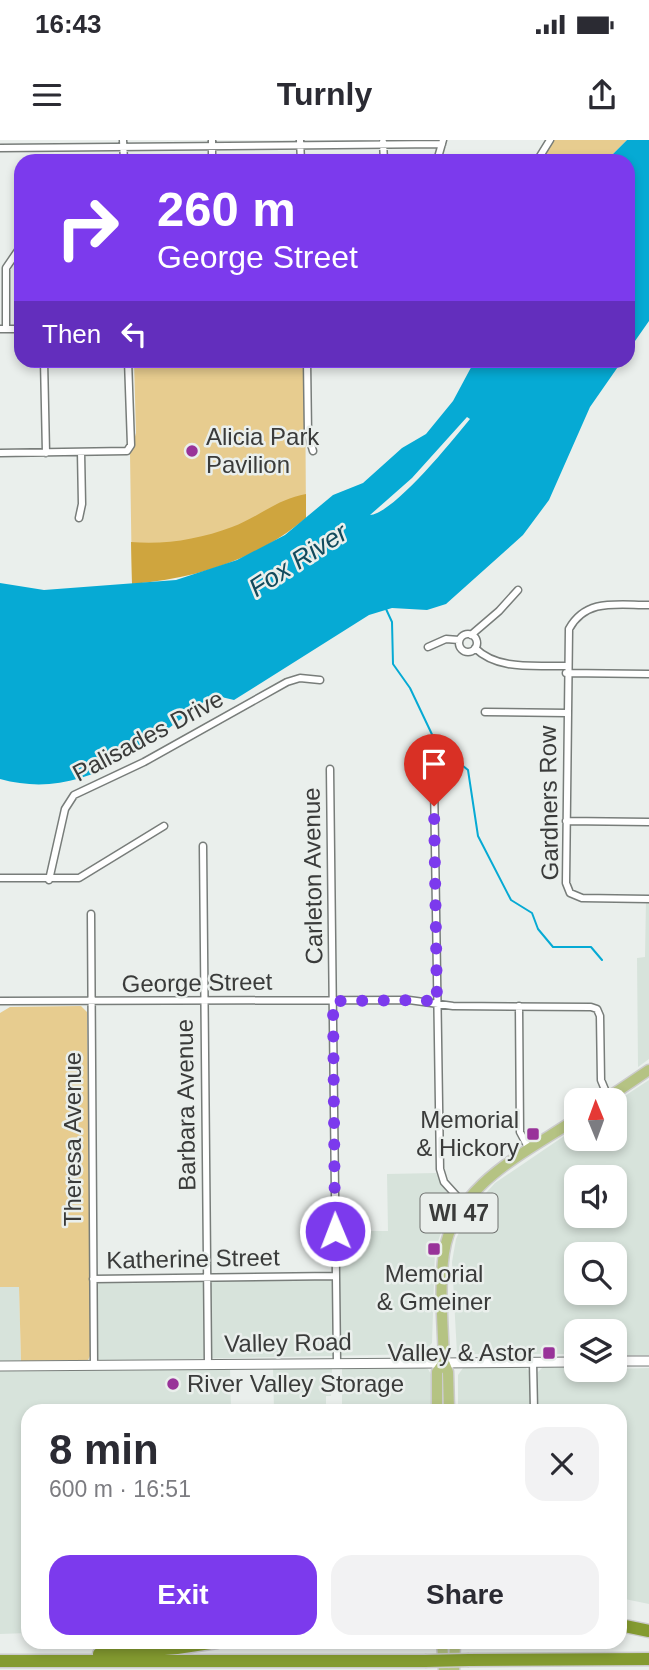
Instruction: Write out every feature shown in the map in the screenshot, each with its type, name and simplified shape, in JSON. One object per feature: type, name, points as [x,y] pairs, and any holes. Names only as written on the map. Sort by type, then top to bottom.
[{"type":"highway","points":[[627,1626],[649,1631]]},
{"type":"highway","points":[[64,1661],[78,1655],[164,1649]]},
{"type":"highway","points":[[0,1661],[649,1659]]},
{"type":"main road","points":[[622,1088],[649,1070]]},
{"type":"main road","name":"WI 47","points":[[449,1404],[448,1372],[443,1362],[444,1254],[450,1230],[464,1204],[490,1176],[564,1127]]},
{"type":"main road","points":[[627,1361],[649,1361]]},
{"type":"main road","name":"WI 47","points":[[437,1404],[436,1373],[443,1362]]},
{"type":"main road","name":"Valley Road","points":[[0,1366],[564,1362]]},
{"type":"main road","points":[[442,1649],[444,1670]]},
{"type":"main road","points":[[454,1649],[454,1670]]},
{"type":"street","points":[[0,148],[123,144],[442,142]]},
{"type":"street","points":[[3,329],[6,268],[14,256]]},
{"type":"street","points":[[44,368],[46,453]]},
{"type":"street","points":[[0,453],[122,452],[130,449],[128,368]]},
{"type":"street","points":[[307,368],[308,434],[313,452]]},
{"type":"street","points":[[79,518],[82,504],[81,452]]},
{"type":"street","points":[[460,640],[463,636],[471,635],[519,590]]},
{"type":"street","name":"Gardners Row","points":[[649,605],[600,605],[583,611],[569,629],[566,669],[566,883],[570,892],[582,898],[649,899]]},
{"type":"street","points":[[460,640],[463,650],[471,651],[477,642],[471,635]]},
{"type":"street","points":[[428,646],[446,639],[460,640]]},
{"type":"street","points":[[475,648],[490,658],[512,665],[649,674]]},
{"type":"street","name":"Palisades Drive","points":[[49,880],[65,809],[74,795],[144,762],[287,682],[300,678],[320,680]]},
{"type":"street","points":[[485,712],[567,713]]},
{"type":"street","name":"Carleton Avenue","points":[[330,769],[337,1362]]},
{"type":"street","points":[[434,780],[440,1169],[444,1182],[464,1204]]},
{"type":"street","points":[[566,821],[649,821]]},
{"type":"street","points":[[0,878],[69,880],[88,875],[164,826]]},
{"type":"street","name":"Barbara Avenue","points":[[203,846],[208,1363]]},
{"type":"street","name":"Theresa Avenue","points":[[91,914],[94,1365]]},
{"type":"street","name":"George Street","points":[[1,1003],[423,1000],[437,1003],[597,1009],[600,1016],[603,1088]]},
{"type":"street","points":[[519,1006],[520,1132],[529,1150]]},
{"type":"street","name":"Katherine Street","points":[[93,1279],[335,1276]]},
{"type":"street","points":[[533,1362],[534,1404]]},
{"type":"shaded area","points":[[550,140],[627,140],[613,154],[541,154]]},
{"type":"shaded area","points":[[134,368],[305,368],[306,518],[132,584],[130,454],[136,433]]},
{"type":"shaded area","points":[[306,494],[306,518],[287,533],[246,556],[202,572],[132,584],[131,542],[170,542],[208,535],[242,523],[286,500]]},
{"type":"shaded area","points":[[646,899],[649,899],[649,1059],[638,1067],[637,958],[645,957]]},
{"type":"shaded area","points":[[81,1006],[87,1012],[91,1354],[88,1360],[21,1361],[19,1287],[0,1287],[0,1013],[10,1007]]},
{"type":"shaded area","points":[[649,1080],[649,1355],[627,1355],[627,1319],[564,1319],[564,1354],[457,1354],[452,1262],[456,1239],[468,1213],[495,1183],[564,1136],[564,1152],[626,1152],[627,1094]]},
{"type":"shaded area","points":[[436,1173],[452,1202],[435,1250],[432,1343],[422,1354],[97,1361],[97,1282],[338,1279],[339,1231],[388,1231],[387,1174]]},
{"type":"shaded area","points":[[0,1287],[19,1287],[21,1361],[0,1361]]},
{"type":"shaded area","points":[[230,1366],[231,1404],[21,1404],[21,1633],[0,1634],[0,1369]]},
{"type":"shaded area","points":[[273,1366],[332,1369],[331,1396],[326,1396],[326,1404],[274,1404]]},
{"type":"shaded area","points":[[525,1367],[530,1372],[530,1404],[458,1404],[458,1375],[463,1368]]},
{"type":"shaded area","points":[[543,1367],[564,1368],[564,1382],[627,1382],[627,1369],[649,1368],[649,1604],[627,1599],[627,1404],[538,1404],[538,1372]]},
{"type":"shaded area","points":[[342,1369],[428,1369],[432,1376],[432,1404],[342,1404]]},
{"type":"water","points":[[627,140],[649,140],[649,321],[635,341],[635,154],[613,154]]},
{"type":"water","name":"Fox River","points":[[471,368],[617,368],[590,407],[549,500],[523,535],[446,604],[427,610],[392,608],[369,615],[234,700],[213,695],[140,749],[115,764],[88,775],[61,783],[31,784],[0,779],[0,583],[44,590],[176,580],[237,560],[285,535],[333,495],[363,483],[402,448],[426,434],[453,401]],"holes":[[[467,417],[470,419],[393,503],[370,515],[412,478]]]},
{"type":"waterway","points":[[386,609],[392,622],[393,664],[410,688],[437,745],[468,770],[478,836],[511,900],[532,913],[538,929],[553,947],[591,947],[602,960]]},
{"type":"place","name":"Alicia Park Pavilion","points":[[192,451]]},
{"type":"place","name":"Memorial & Hickory","points":[[533,1134]]},
{"type":"place","name":"Memorial & Gmeiner","points":[[434,1249]]},
{"type":"place","name":"Valley & Astor","points":[[549,1353]]},
{"type":"place","name":"River Valley Storage","points":[[173,1384]]},
{"type":"route","points":[[335,1231],[333,1001],[423,1000],[437,1003],[434,806]]}]
